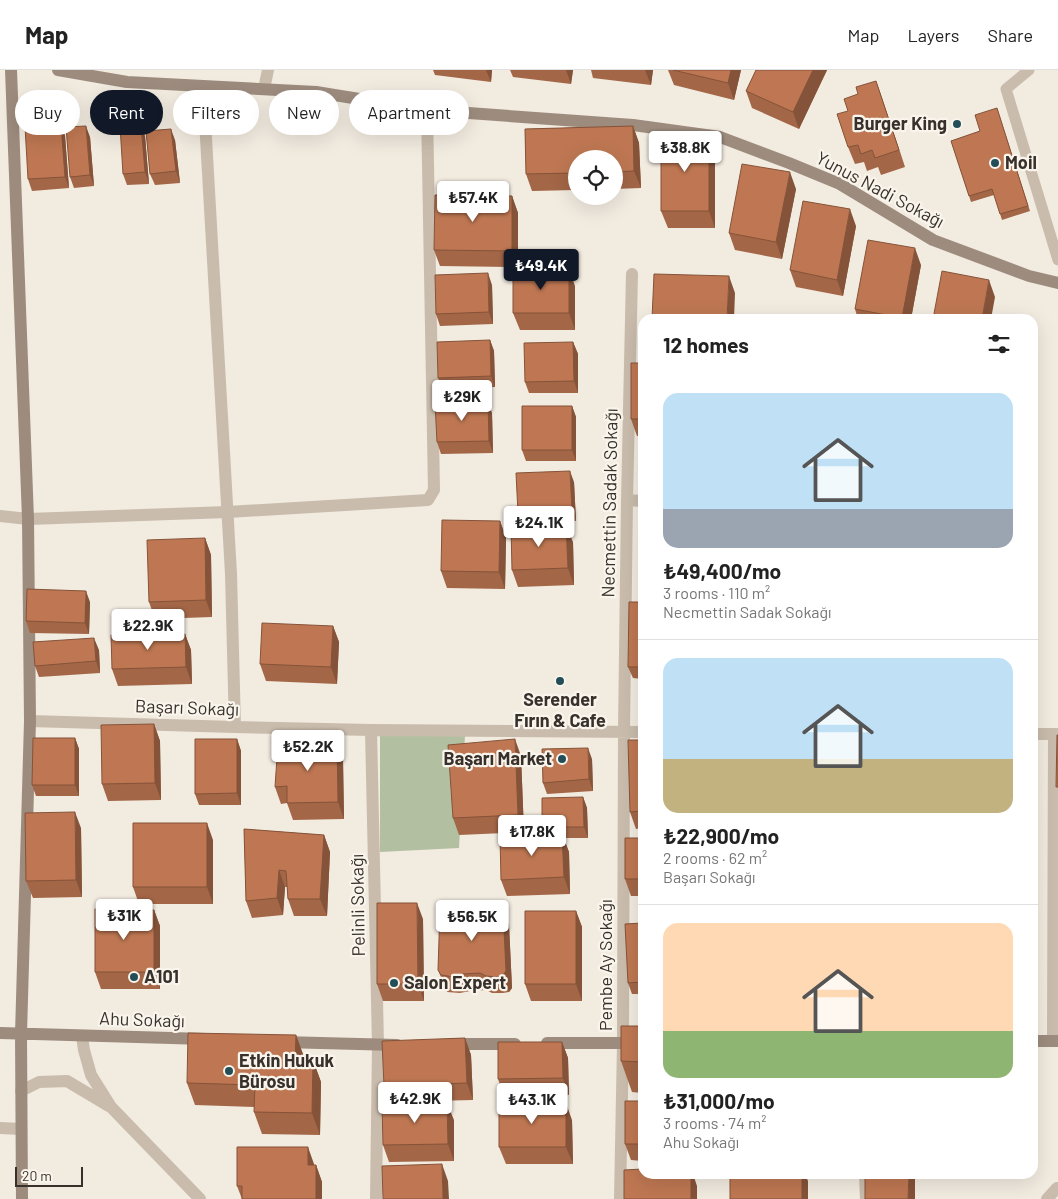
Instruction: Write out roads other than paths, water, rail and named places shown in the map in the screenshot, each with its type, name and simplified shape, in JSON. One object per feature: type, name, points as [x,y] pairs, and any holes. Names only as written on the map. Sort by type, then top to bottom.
[{"type":"street","points":[[11,70],[28,518],[30,721],[21,1034],[22,1199]]},
{"type":"street","name":"Yunus Nadi Sokağı","points":[[58,70],[127,82],[316,92],[349,97]]},
{"type":"street","points":[[264,89],[268,70]]},
{"type":"street","points":[[203,86],[228,512],[235,727]]},
{"type":"street","name":"Yunus Nadi Sokağı","points":[[469,113],[633,125],[720,137],[840,184],[933,240],[1029,276],[1058,283]]},
{"type":"street","points":[[0,516],[28,518],[228,512],[428,500],[434,490],[427,135]]},
{"type":"street","name":"Necmettin Sadak Sokağı","points":[[624,731],[632,274]]},
{"type":"street","points":[[627,500],[638,501]]},
{"type":"street","name":"Başarı Sokağı","points":[[30,721],[371,730],[638,732]]},
{"type":"street","name":"Pelinli Sokağı","points":[[371,730],[378,1045],[376,1199]]},
{"type":"street","name":"Pembe Ay Sokağı","points":[[620,1199],[623,1043],[624,731]]},
{"type":"street","points":[[1038,734],[1056,734],[1056,1041],[1038,1041]]},
{"type":"street","name":"Ahu Sokağı","points":[[0,1033],[220,1040]]},
{"type":"street","points":[[82,1036],[91,1075],[111,1107],[200,1199]]},
{"type":"street","points":[[270,1041],[378,1045],[408,1044]]},
{"type":"street","points":[[437,1044],[638,1043]]},
{"type":"street","points":[[21,1091],[39,1082],[66,1081],[111,1107]]},
{"type":"street","points":[[0,1128],[22,1129]]},
{"type":"street","points":[[865,1179],[866,1199]]},
{"type":"street","points":[[1047,1199],[1057,1188]]},
{"type":"lane","points":[[1029,70],[1006,89],[1058,260]]},
{"type":"place","name":"Burger King","points":[[957,124]]},
{"type":"place","name":"Moil","points":[[995,163]]},
{"type":"place","name":"Serender Fırın & Cafe","points":[[560,681]]},
{"type":"place","name":"Başarı Market","points":[[562,759]]},
{"type":"place","name":"A101","points":[[134,977]]},
{"type":"place","name":"Salon Expert","points":[[394,983]]},
{"type":"place","name":"Etkin Hukuk Bürosu","points":[[229,1071]]}]
